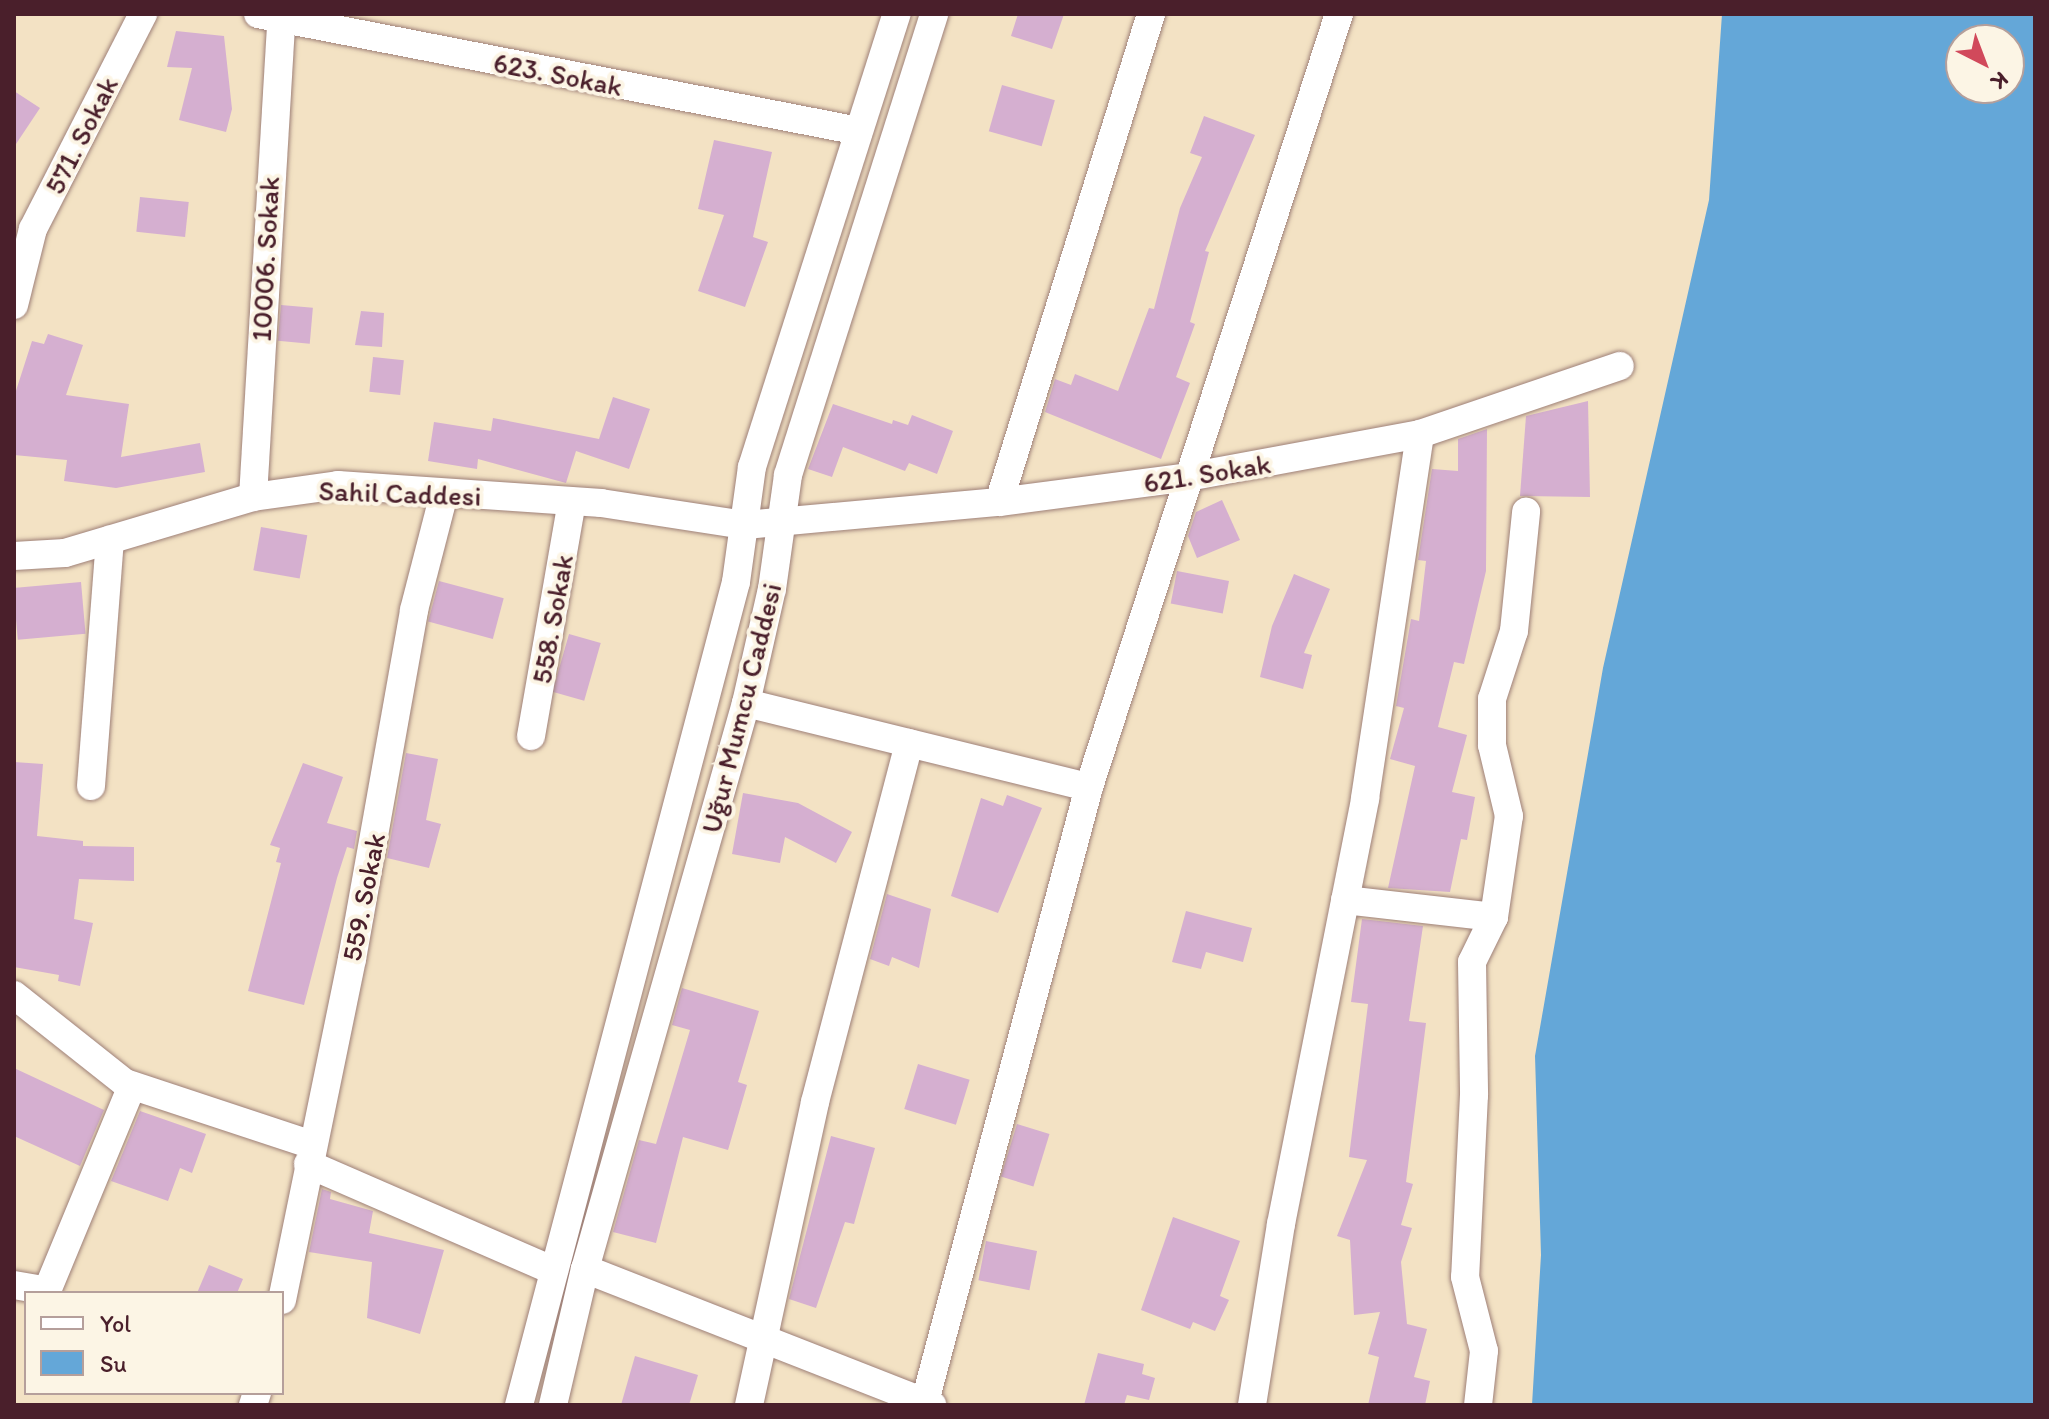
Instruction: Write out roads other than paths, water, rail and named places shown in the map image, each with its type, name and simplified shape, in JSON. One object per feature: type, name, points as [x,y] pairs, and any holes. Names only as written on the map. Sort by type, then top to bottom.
[{"type":"street","name":"571. Sokak","points":[[14,305],[33,229],[143,14]]},
{"type":"street","name":"Uğur Mumcu Caddesi","points":[[519,1405],[728,612],[745,525],[752,467],[897,14]]},
{"type":"street","name":"Uğur Mumcu Caddesi","points":[[553,1405],[585,1269],[746,703],[783,522],[788,475],[934,14]]},
{"type":"street","points":[[999,502],[1151,14]]},
{"type":"street","points":[[585,1269],[926,1404],[1089,787],[1339,14]]},
{"type":"street","name":"623. Sokak","points":[[269,18],[859,131]]},
{"type":"street","name":"10006. Sokak","points":[[253,497],[269,18]]},
{"type":"street","name":"621. Sokak","points":[[745,525],[999,502],[1188,477],[1420,434],[1620,366]]},
{"type":"street","points":[[1252,1405],[1281,1224],[1345,900],[1420,434]]},
{"type":"street","name":"Sahil Caddesi","points":[[14,556],[65,553],[253,497],[338,485],[572,502],[745,525]]},
{"type":"street","name":"559. Sokak","points":[[284,1291],[355,943],[414,610],[444,494]]},
{"type":"street","name":"558. Sokak","points":[[531,736],[572,502]]},
{"type":"street","points":[[1478,1405],[1484,1351],[1465,1277],[1474,1095],[1472,962],[1494,917],[1509,816],[1492,745],[1492,699],[1514,631],[1526,512]]},
{"type":"street","points":[[91,786],[110,540]]},
{"type":"street","points":[[746,703],[1089,787]]},
{"type":"street","points":[[749,1405],[815,1102],[909,743]]},
{"type":"street","points":[[1345,900],[1494,917]]},
{"type":"street","points":[[14,995],[132,1086],[310,1154],[554,1271]]},
{"type":"street","points":[[14,1285],[47,1291],[132,1086]]},
{"type":"water","points":[[1722,14],[2035,14],[2035,1405],[1532,1405],[1541,1255],[1535,1056],[1603,668],[1709,200]]}]
